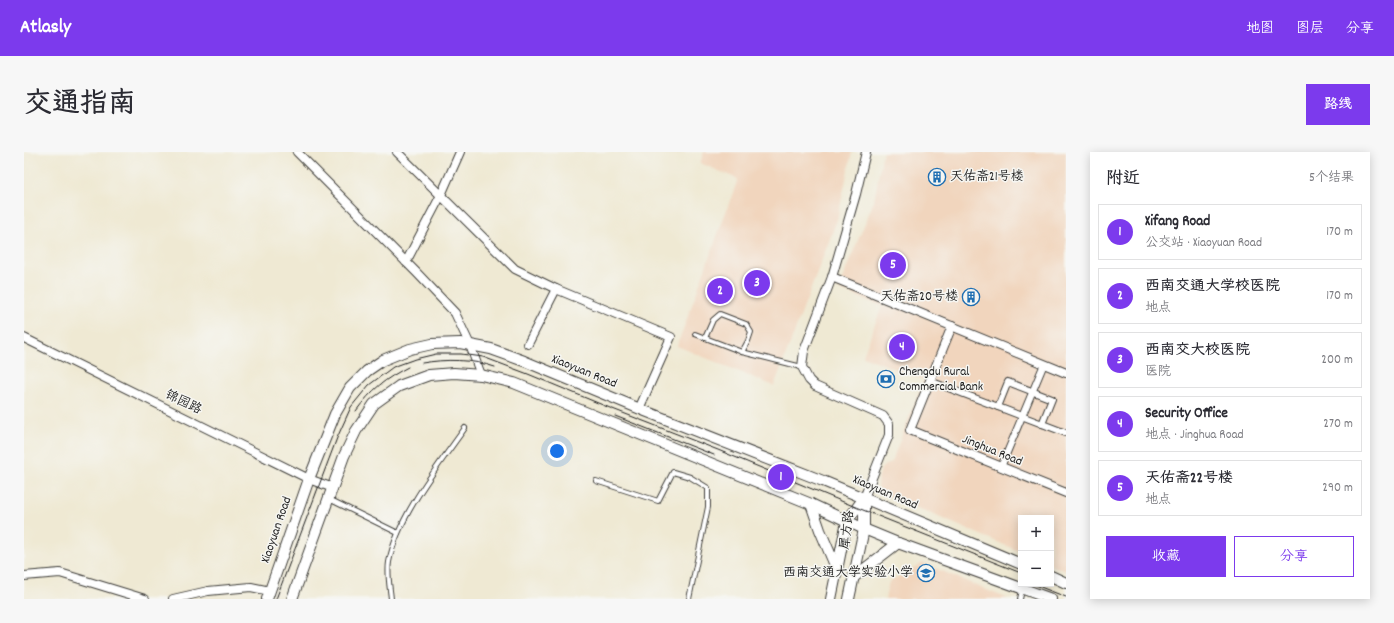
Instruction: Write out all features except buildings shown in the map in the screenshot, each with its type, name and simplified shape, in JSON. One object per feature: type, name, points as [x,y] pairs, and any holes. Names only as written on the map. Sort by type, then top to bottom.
[{"type":"street","points":[[297,152],[455,313],[470,345],[481,375]]},
{"type":"street","points":[[397,152],[515,268],[556,289],[671,336],[639,409]]},
{"type":"street","points":[[406,262],[441,195],[460,152]]},
{"type":"street","points":[[864,498],[889,434],[889,424],[882,416],[815,386],[809,380],[802,367],[804,351],[832,277],[856,194],[866,152]]},
{"type":"street","points":[[832,277],[1066,373]]},
{"type":"street","points":[[528,344],[556,289]]},
{"type":"street","points":[[952,326],[930,381],[1066,433]]},
{"type":"street","name":"锦园路","points":[[24,338],[309,478],[333,488]]},
{"type":"street","name":"Xiaoyuan Road","points":[[268,595],[309,478],[335,414],[350,388],[367,371],[383,360],[410,349],[432,344],[460,343],[491,350],[524,361],[639,409],[823,480],[1018,563]]},
{"type":"street","points":[[1001,467],[1044,364]]},
{"type":"street","points":[[292,599],[344,456],[353,437],[374,404],[399,386],[429,375],[454,372],[481,375],[514,383],[811,504],[898,543],[1022,588],[1045,598]]},
{"type":"street","name":"Jinghua Road","points":[[930,381],[910,430],[1066,493]]},
{"type":"street","points":[[998,407],[1008,382],[1052,400],[1042,424]]},
{"type":"street","name":"犀方路","points":[[831,599],[847,521],[864,498]]},
{"type":"street","name":"犀方路","points":[[849,599],[864,529],[864,498]]},
{"type":"street","points":[[811,504],[837,570]]},
{"type":"street","points":[[854,576],[898,543]]},
{"type":"street","points":[[24,576],[60,573],[145,599]]},
{"type":"street","points":[[1054,577],[1066,583]]},
{"type":"street","points":[[173,599],[208,591],[251,587],[268,595]]},
{"type":"lane","points":[[705,338],[712,320],[720,314],[746,324],[751,332],[742,352]]},
{"type":"lane","points":[[695,334],[742,352],[802,367]]},
{"type":"lane","points":[[391,599],[389,564],[395,539],[421,490],[465,428]]},
{"type":"lane","points":[[596,481],[658,501],[672,472],[690,477],[708,488],[708,507],[690,599]]},
{"type":"lane","points":[[329,499],[398,533]]},
{"type":"lane","points":[[1020,599],[1022,588]]},
{"type":"shaded area","points":[[704,152],[852,152],[837,220],[774,386],[677,346],[738,179],[700,163]]},
{"type":"shaded area","points":[[883,152],[1066,152],[1066,571],[1054,566],[1054,515],[1018,515],[1018,551],[882,493],[877,484],[881,469],[885,465],[891,463],[924,380],[863,356],[882,306],[838,289],[874,201]]},
{"type":"shaded area","name":"西南交通大学实验小学","points":[[923,563],[1008,599],[885,599],[889,582]]},
{"type":"tram line","points":[[276,599],[337,438],[351,407],[369,385],[393,367],[415,359],[436,354],[461,354],[483,357],[718,450],[1018,572]]},
{"type":"tram line","points":[[422,363],[458,360],[477,362],[495,367]]},
{"type":"tram line","points":[[356,411],[379,385],[408,367]]},
{"type":"tram line","points":[[615,416],[714,455]]},
{"type":"tram line","points":[[1041,587],[1066,597]]},
{"type":"place","name":"天佑斋21号楼","points":[[937,177]]},
{"type":"place","name":"天佑斋22号楼","points":[[893,265]]},
{"type":"place","name":"西南交大校医院","points":[[757,283]]},
{"type":"place","name":"西南交通大学校医院","points":[[720,291]]},
{"type":"place","name":"天佑斋20号楼","points":[[971,297]]},
{"type":"place","name":"Security Office","points":[[902,347]]},
{"type":"place","name":"Chengdu Rural Commercial Bank","points":[[886,379]]},
{"type":"place","name":"Xifang Road","points":[[781,477]]},
{"type":"place","name":"西南交通大学实验小学","points":[[926,573]]}]
